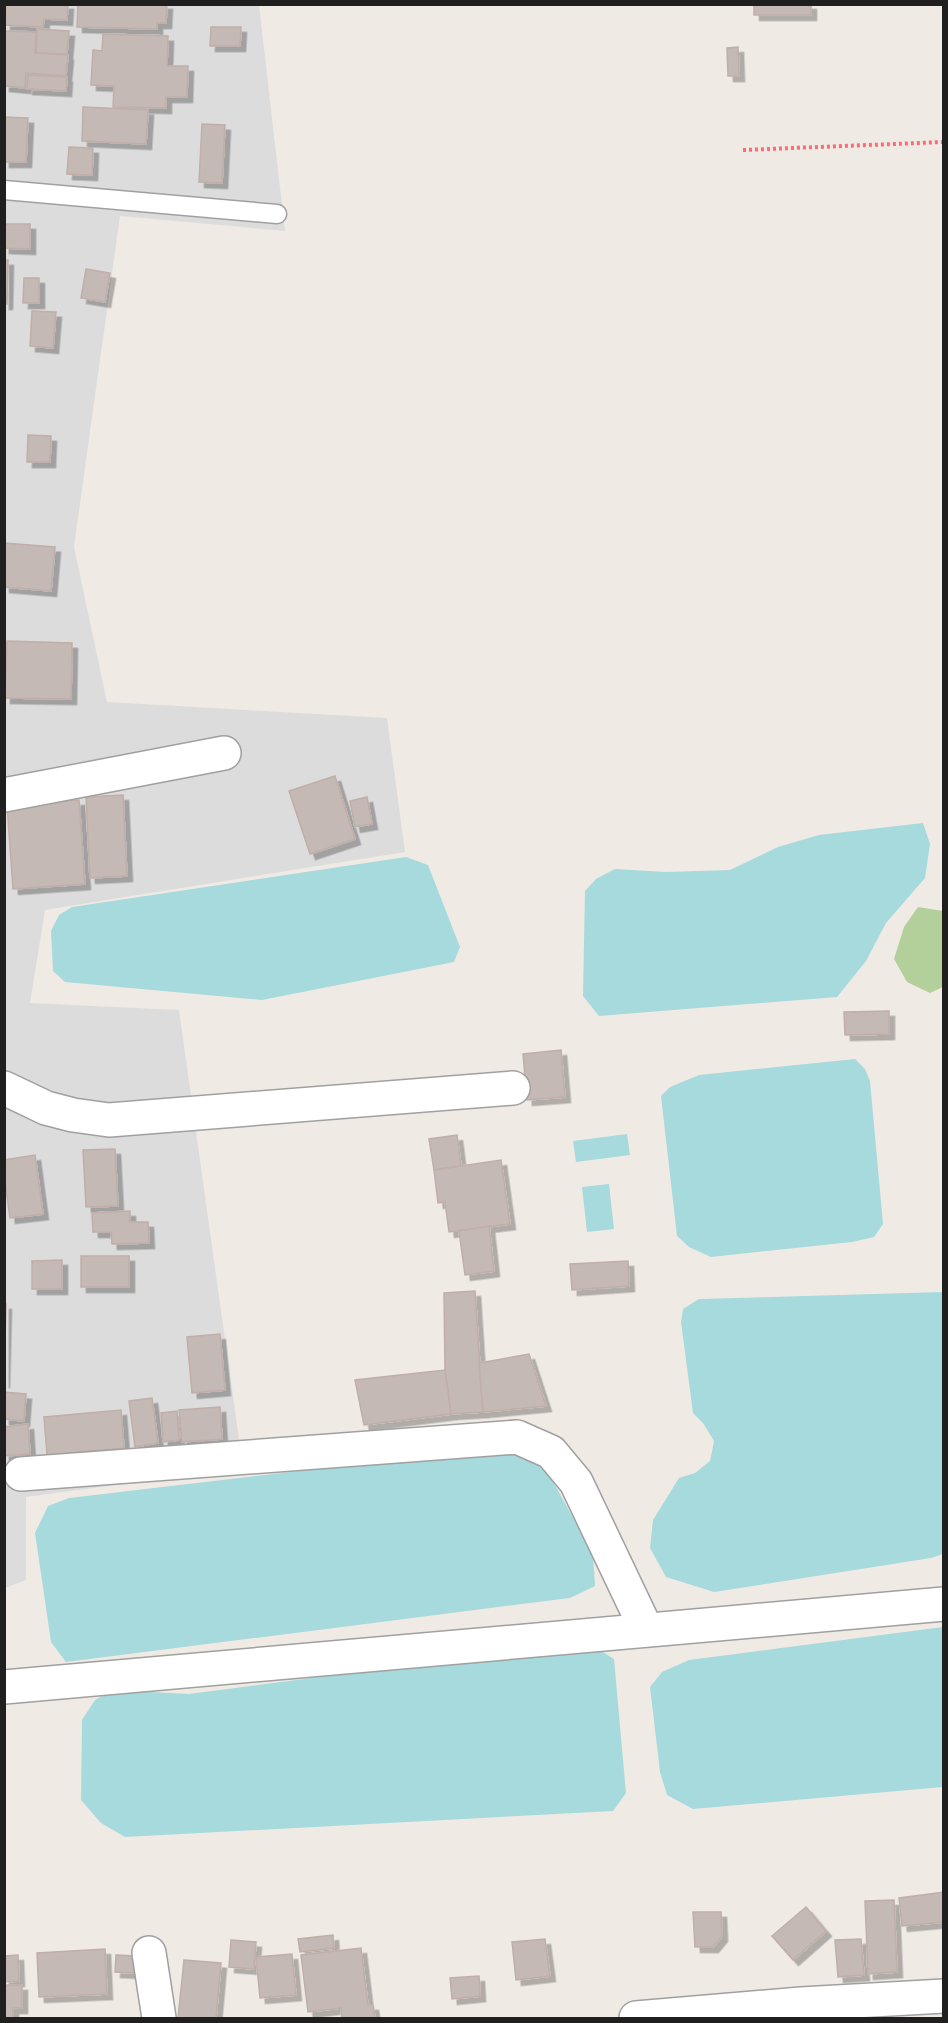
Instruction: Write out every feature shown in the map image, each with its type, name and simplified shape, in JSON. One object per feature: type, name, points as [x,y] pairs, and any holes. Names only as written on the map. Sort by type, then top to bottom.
[{"type":"street","points":[[4,795],[224,753]]},
{"type":"street","points":[[4,1088],[46,1108],[73,1115],[109,1120],[513,1088]]},
{"type":"street","points":[[21,1474],[518,1437],[551,1452],[576,1482],[646,1629]]},
{"type":"street","points":[[4,1687],[944,1604]]},
{"type":"street","points":[[149,1953],[159,2019]]},
{"type":"street","points":[[636,2019],[801,2004],[944,1996]]},
{"type":"lane","points":[[4,190],[277,214]]},
{"type":"path","points":[[743,150],[944,142]]},
{"type":"shaded area","points":[[5,5],[259,5],[285,231],[120,216],[74,547],[107,702],[387,718],[405,852],[45,910],[30,1003],[179,1010],[243,1468],[26,1497],[26,1580],[5,1588]]},
{"type":"green space","points":[[918,907],[943,911],[943,987],[930,993],[907,982],[894,959],[904,927]]},
{"type":"water","points":[[923,823],[930,844],[925,878],[886,923],[866,961],[837,997],[599,1016],[583,996],[585,891],[596,879],[615,869],[666,872],[730,870],[778,847],[819,835]]},
{"type":"water","points":[[406,857],[428,865],[460,947],[454,962],[262,1000],[65,982],[53,971],[51,931],[59,915],[72,907]]},
{"type":"water","points":[[855,1059],[865,1069],[870,1081],[883,1224],[874,1237],[852,1242],[711,1257],[689,1247],[677,1236],[661,1096],[670,1087],[699,1075]]},
{"type":"water","points":[[627,1134],[630,1155],[576,1162],[573,1141]]},
{"type":"water","points":[[609,1184],[614,1229],[587,1232],[582,1187]]},
{"type":"water","points":[[943,1292],[943,1554],[931,1558],[714,1592],[666,1577],[650,1548],[653,1520],[679,1478],[695,1473],[710,1461],[714,1441],[703,1423],[693,1413],[681,1322],[683,1309],[699,1299]]},
{"type":"water","points":[[504,1447],[540,1458],[593,1554],[595,1586],[570,1598],[66,1662],[51,1642],[35,1533],[48,1506],[69,1498]]},
{"type":"water","points":[[943,1627],[943,1787],[693,1809],[667,1795],[660,1772],[650,1687],[662,1672],[689,1660]]},
{"type":"water","points":[[587,1642],[614,1659],[626,1793],[613,1811],[125,1837],[101,1823],[81,1800],[82,1720],[95,1700],[113,1690],[189,1694]]},
{"type":"building","points":[[6,4],[68,4],[67,20],[44,19],[43,27],[5,25]]},
{"type":"building","points":[[78,4],[167,4],[166,23],[157,23],[157,29],[77,27]]},
{"type":"building","points":[[754,4],[811,4],[811,15],[754,15]]},
{"type":"building","points":[[211,27],[241,27],[240,46],[210,46]]},
{"type":"building","points":[[37,29],[69,31],[67,54],[36,53]]},
{"type":"building","points":[[4,31],[36,32],[35,53],[68,55],[66,76],[26,73],[25,88],[4,86]]},
{"type":"building","points":[[103,34],[168,36],[167,66],[188,66],[187,97],[166,97],[166,108],[113,107],[114,86],[91,85],[93,50],[102,51]]},
{"type":"building","points":[[738,47],[739,76],[728,76],[727,48]]},
{"type":"building","points":[[28,75],[67,77],[66,91],[27,89]]},
{"type":"building","points":[[83,107],[148,110],[146,144],[82,141]]},
{"type":"building","points":[[4,117],[28,118],[26,162],[4,162]]},
{"type":"building","points":[[202,124],[225,125],[222,183],[199,182]]},
{"type":"building","points":[[69,147],[93,148],[92,175],[67,174]]},
{"type":"building","points":[[4,224],[30,224],[30,249],[4,248]]},
{"type":"building","points":[[4,260],[8,260],[7,304],[4,304]]},
{"type":"building","points":[[86,269],[110,273],[105,302],[81,298]]},
{"type":"building","points":[[24,278],[39,278],[39,303],[23,303]]},
{"type":"building","points":[[32,311],[56,312],[53,348],[30,346]]},
{"type":"building","points":[[28,435],[51,436],[50,462],[27,462]]},
{"type":"building","points":[[4,543],[55,547],[51,591],[4,587]]},
{"type":"building","points":[[7,641],[72,643],[71,699],[5,698]]},
{"type":"building","points":[[335,776],[355,839],[310,854],[289,791]]},
{"type":"building","points":[[123,795],[127,876],[90,878],[86,797]]},
{"type":"building","points":[[367,797],[372,824],[355,827],[350,801]]},
{"type":"building","points":[[79,800],[85,884],[13,889],[7,805]]},
{"type":"building","points":[[889,1011],[889,1034],[845,1035],[844,1012]]},
{"type":"building","points":[[561,1050],[565,1097],[527,1100],[523,1054]]},
{"type":"building","points":[[457,1135],[461,1166],[434,1170],[429,1139]]},
{"type":"building","points":[[115,1149],[118,1206],[86,1207],[83,1150]]},
{"type":"building","points":[[35,1155],[43,1214],[10,1218],[4,1160]]},
{"type":"building","points":[[501,1160],[510,1224],[449,1232],[445,1202],[438,1203],[434,1170]]},
{"type":"building","points":[[130,1211],[130,1222],[148,1222],[149,1243],[112,1244],[111,1232],[93,1232],[92,1213]]},
{"type":"building","points":[[489,1226],[494,1271],[465,1275],[459,1231]]},
{"type":"building","points":[[81,1256],[129,1256],[129,1287],[81,1287]]},
{"type":"building","points":[[62,1260],[62,1289],[32,1289],[32,1261]]},
{"type":"building","points":[[628,1261],[629,1286],[572,1290],[570,1264]]},
{"type":"building","points":[[475,1291],[483,1412],[451,1414],[445,1370],[444,1293]]},
{"type":"building","points":[[4,1304],[6,1304],[4,1383]]},
{"type":"building","points":[[220,1334],[225,1390],[192,1393],[187,1337]]},
{"type":"building","points":[[529,1354],[546,1406],[483,1412],[479,1363]]},
{"type":"building","points":[[445,1370],[451,1414],[364,1425],[355,1380]]},
{"type":"building","points":[[4,1392],[26,1394],[24,1421],[4,1419]]},
{"type":"building","points":[[152,1398],[158,1443],[135,1447],[129,1401]]},
{"type":"building","points":[[220,1407],[222,1439],[182,1442],[179,1410]]},
{"type":"building","points":[[121,1410],[124,1448],[47,1455],[44,1417]]},
{"type":"building","points":[[177,1411],[179,1440],[163,1442],[161,1413]]},
{"type":"building","points":[[28,1424],[30,1454],[4,1456],[4,1427]]},
{"type":"building","points":[[944,1892],[944,1922],[902,1926],[899,1898]]},
{"type":"building","points":[[894,1900],[897,1972],[868,1974],[865,1901]]},
{"type":"building","points":[[806,1907],[826,1931],[793,1960],[772,1936]]},
{"type":"building","points":[[693,1912],[721,1912],[722,1936],[713,1947],[695,1947]]},
{"type":"building","points":[[333,1935],[334,1948],[300,1952],[298,1939]]},
{"type":"building","points":[[545,1939],[550,1976],[516,1980],[512,1942]]},
{"type":"building","points":[[861,1939],[864,1975],[838,1977],[835,1940]]},
{"type":"building","points":[[231,1940],[256,1942],[254,1969],[229,1967]]},
{"type":"building","points":[[361,1948],[368,2005],[373,2005],[375,2018],[342,2018],[341,2008],[308,2012],[301,1955]]},
{"type":"building","points":[[105,1949],[107,1994],[39,1997],[37,1953]]},
{"type":"building","points":[[292,1954],[296,1995],[260,1998],[256,1957]]},
{"type":"building","points":[[18,1955],[19,1981],[4,1982],[4,1956]]},
{"type":"building","points":[[116,1955],[136,1956],[135,1973],[115,1972]]},
{"type":"building","points":[[184,1960],[221,1963],[216,2018],[178,2018]]},
{"type":"building","points":[[479,1976],[480,1996],[452,1999],[450,1978]]},
{"type":"building","points":[[4,1985],[22,1985],[22,2008],[13,2008],[13,2018],[4,2018]]}]
